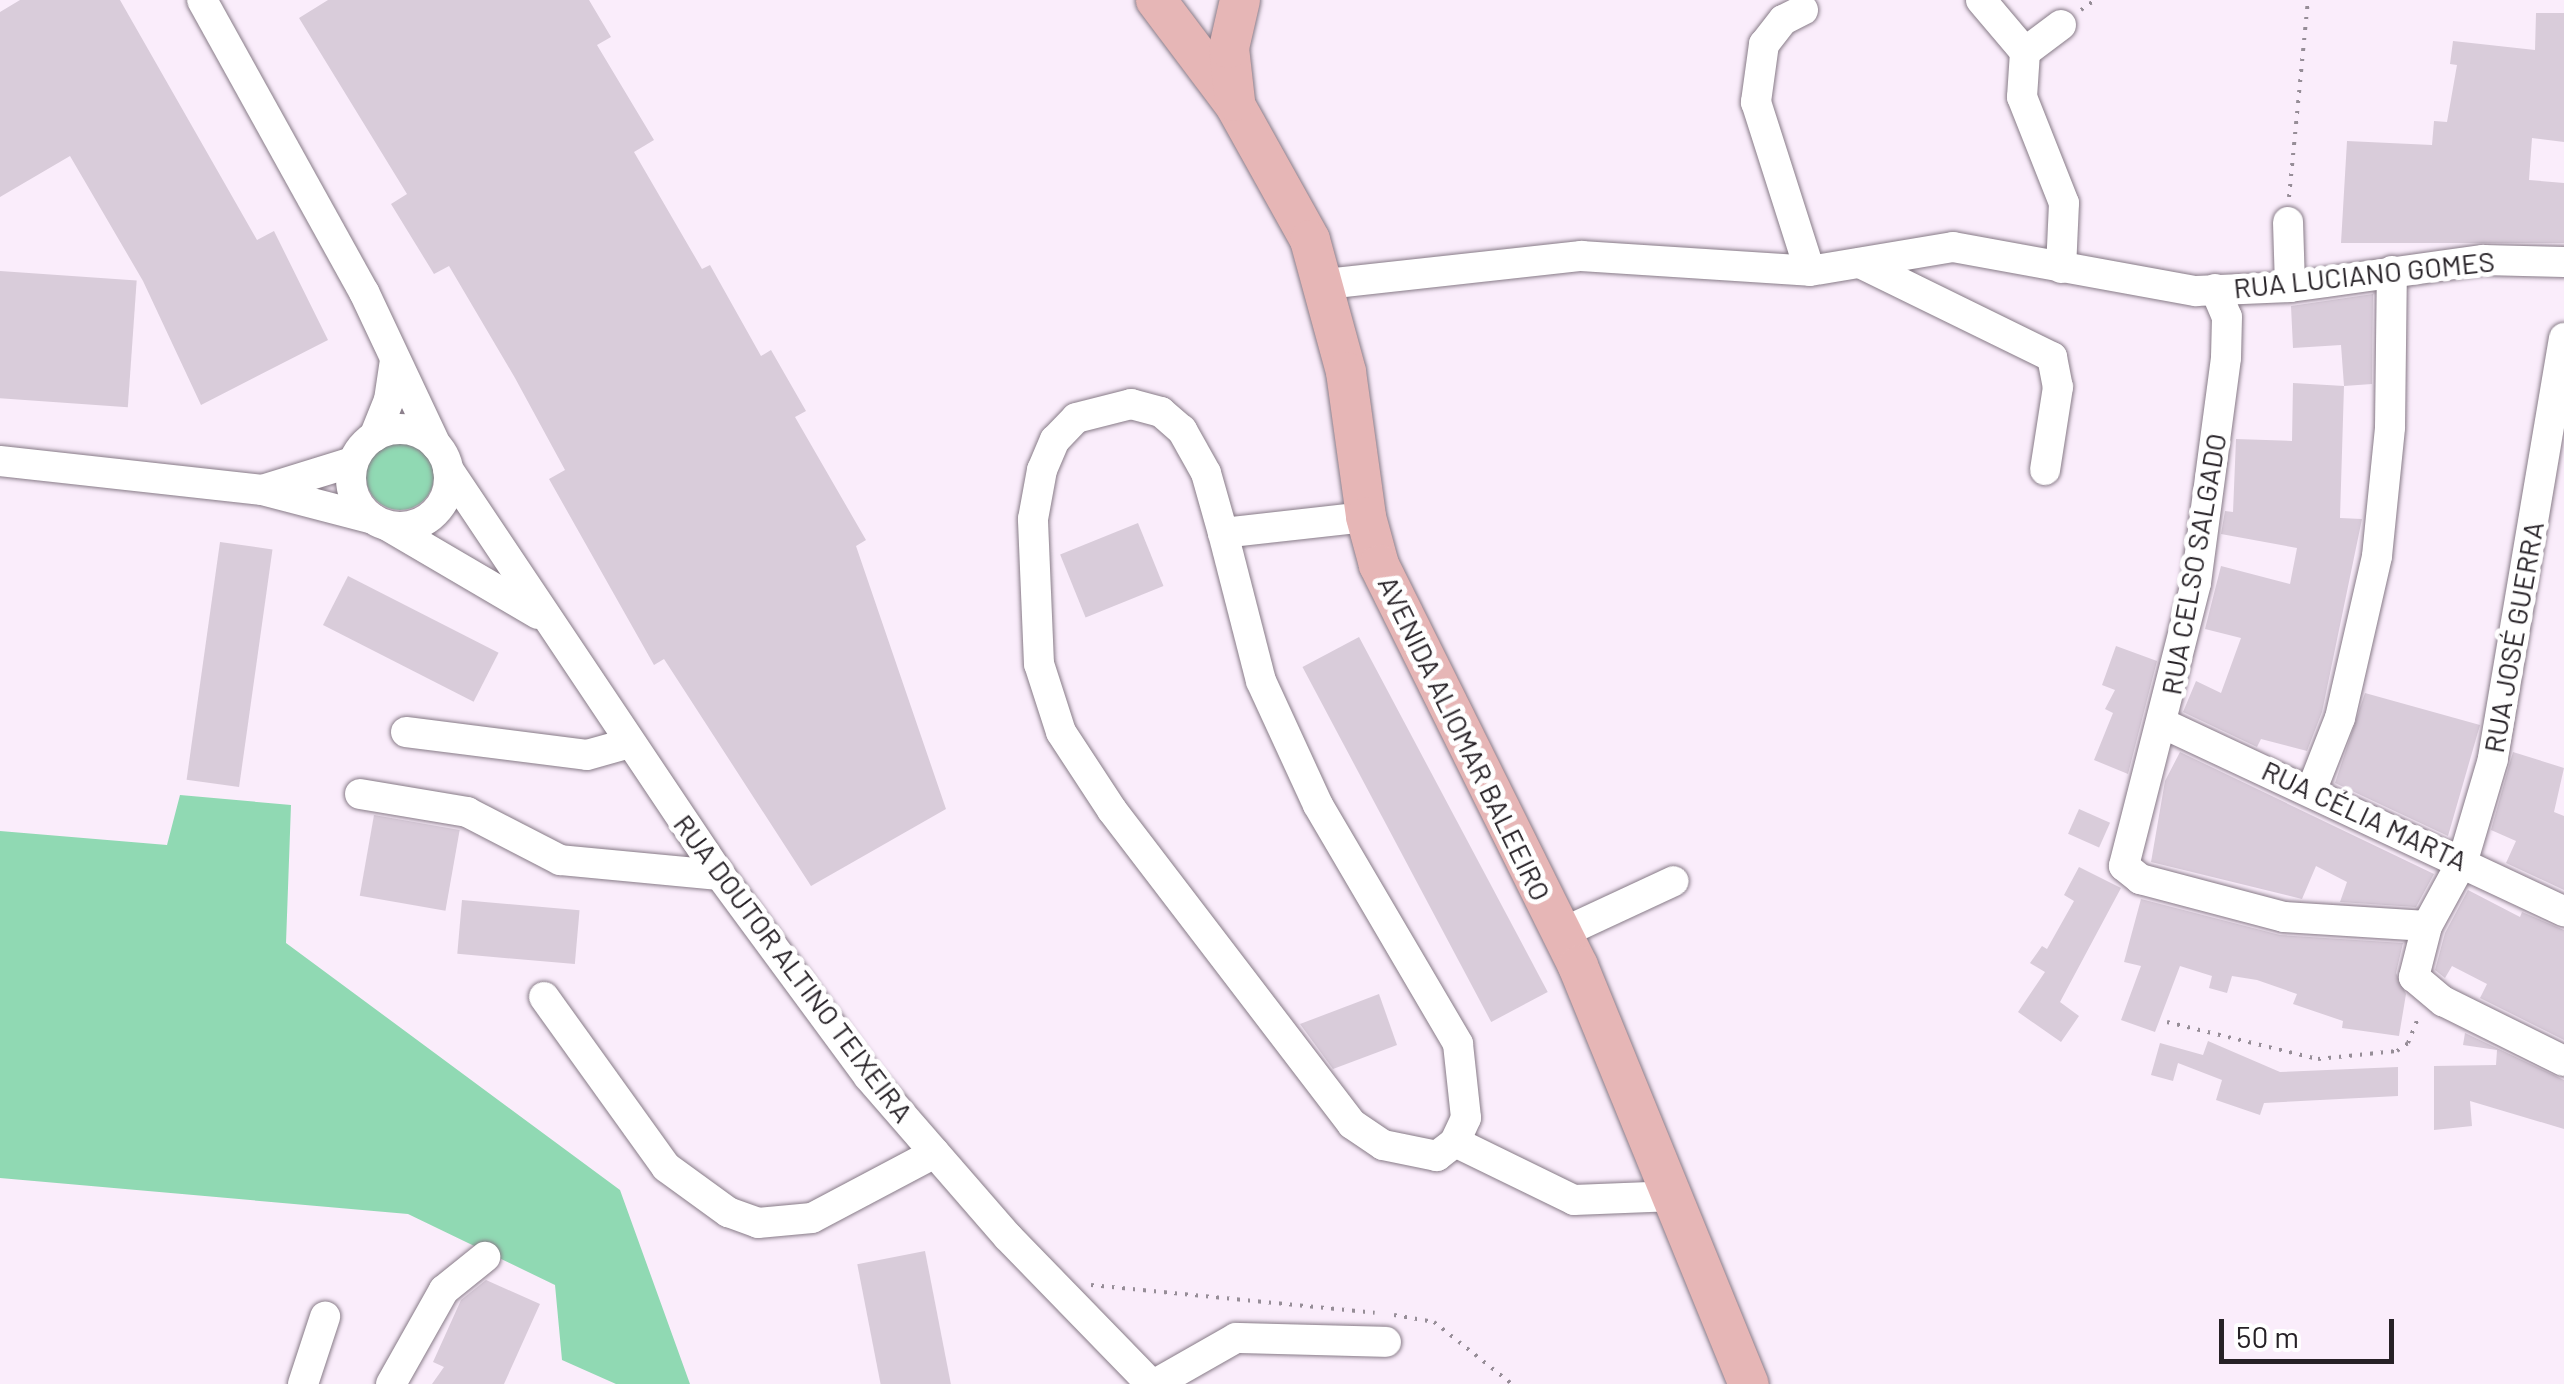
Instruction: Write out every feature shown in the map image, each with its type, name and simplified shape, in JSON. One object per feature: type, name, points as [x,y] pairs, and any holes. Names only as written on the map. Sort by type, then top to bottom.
[{"type":"main road","name":"AVENIDA ALIOMAR BALEEIRO","points":[[1225,0],[1172,11],[1235,105],[1294,204],[1326,284],[1346,372],[1366,517],[1400,615],[1562,933],[1675,1196],[1750,1384]]},
{"type":"main road","points":[[1235,105],[1229,48],[1240,0]]},
{"type":"street","name":"RUA DOUTOR ALTINO TEIXEIRA","points":[[202,0],[364,292],[442,457],[544,618],[720,874],[868,1076],[935,1153],[1153,1384]]},
{"type":"street","points":[[1981,0],[2025,52],[2022,97],[2064,204],[2061,268]]},
{"type":"street","points":[[1803,10],[1783,20],[1764,44],[1756,102],[1810,271]]},
{"type":"street","points":[[2025,52],[2061,25]]},
{"type":"street","points":[[2288,222],[2290,287]]},
{"type":"street","name":"RUA LUCIANO GOMES","points":[[1326,284],[1581,256],[1810,271],[1953,247],[2061,268],[2215,289],[2290,287],[2482,260],[2564,262]]},
{"type":"street","points":[[1860,263],[2052,357],[2058,387],[2045,470]]},
{"type":"street","points":[[2312,788],[2340,718],[2377,556],[2389,458],[2392,272]]},
{"type":"street","name":"RUA CELSO SALGADO","points":[[2215,289],[2227,317],[2226,358],[2196,584],[2164,724],[2124,858],[2129,872],[2149,881],[2284,917],[2428,926]]},
{"type":"street","name":"RUA JOSÉ GUERRA","points":[[2414,977],[2428,926],[2463,860],[2494,759],[2564,338]]},
{"type":"street","points":[[262,490],[354,462],[374,437],[389,400],[395,360]]},
{"type":"street","points":[[1131,404],[1161,412],[1182,430],[1206,473],[1223,534],[1260,682],[1318,805],[1458,1044],[1466,1118],[1455,1142],[1438,1156],[1415,1156],[1352,1124],[1179,900],[1062,732],[1039,664],[1034,578],[1033,519],[1055,440],[1076,418],[1098,408],[1131,404]]},
{"type":"street","points":[[0,461],[262,490],[380,522],[416,524],[431,516],[442,502],[442,457],[413,430],[374,437]]},
{"type":"street","points":[[354,462],[354,494],[380,522]]},
{"type":"street","points":[[1223,534],[1366,517]]},
{"type":"street","name":"RUA DOUTOR ALTINO TEIXEIRA","points":[[380,522],[544,618]]},
{"type":"street","name":"RUA CÉLIA MARTA","points":[[2164,724],[2312,788],[2564,911]]},
{"type":"street","points":[[406,732],[587,755],[630,743]]},
{"type":"street","points":[[360,794],[466,812],[560,860],[720,874]]},
{"type":"street","points":[[1562,933],[1674,881]]},
{"type":"street","points":[[2414,977],[2442,1001],[2564,1061]]},
{"type":"street","points":[[544,997],[666,1167],[728,1212],[758,1223],[812,1218],[935,1153]]},
{"type":"street","points":[[1455,1142],[1574,1200],[1675,1196]]},
{"type":"street","points":[[1610,1201],[1653,1152]]},
{"type":"street","points":[[391,1384],[444,1290],[485,1257]]},
{"type":"street","points":[[304,1384],[324,1317]]},
{"type":"street","points":[[1153,1384],[1236,1338],[1386,1342]]},
{"type":"path","points":[[2288,222],[2292,116],[2308,0]]},
{"type":"path","points":[[2167,1022],[2318,1059],[2397,1051],[2408,1044],[2419,1018],[2414,977]]},
{"type":"green space","points":[[400,442],[413,444],[424,452],[432,463],[432,489],[424,500],[413,508],[400,510],[387,508],[376,500],[368,489],[366,476],[368,463],[376,452],[387,444]]},
{"type":"green space","points":[[180,795],[291,805],[286,943],[620,1190],[690,1384],[616,1384],[562,1360],[555,1285],[408,1214],[0,1178],[0,831],[167,845]]},
{"type":"building","points":[[20,0],[120,0],[257,240],[274,231],[328,340],[201,405],[143,281],[70,156],[0,197],[0,12]]},
{"type":"building","points":[[328,0],[589,0],[611,37],[597,45],[654,140],[634,152],[702,269],[710,265],[761,356],[771,350],[806,411],[795,417],[866,540],[856,546],[946,809],[811,886],[664,659],[654,665],[549,479],[565,470],[515,378],[449,266],[434,274],[391,204],[407,194],[299,18]]},
{"type":"building","points":[[2536,13],[2564,13],[2564,142],[2532,138],[2529,180],[2564,183],[2564,243],[2341,243],[2347,141],[2432,145],[2434,121],[2447,122],[2457,65],[2450,64],[2453,41],[2535,50]]},
{"type":"building","points":[[0,271],[137,281],[128,407],[0,398]]},
{"type":"building","points":[[2373,294],[2372,384],[2344,386],[2341,345],[2293,348],[2291,306]]},
{"type":"building","points":[[2293,383],[2344,386],[2340,518],[2362,519],[2322,712],[2307,751],[2261,739],[2257,747],[2183,712],[2196,681],[2221,693],[2241,638],[2205,629],[2221,566],[2290,584],[2297,548],[2221,534],[2225,511],[2233,512],[2236,439],[2292,441]]},
{"type":"building","points":[[1138,523],[1163,586],[1086,618],[1060,554]]},
{"type":"building","points":[[220,542],[272,549],[239,787],[187,780]]},
{"type":"building","points":[[348,576],[499,653],[474,702],[323,625]]},
{"type":"building","points":[[1359,637],[1548,992],[1491,1022],[1302,667]]},
{"type":"building","points":[[2116,646],[2157,661],[2128,774],[2094,760],[2113,713],[2105,709],[2115,690],[2102,685]]},
{"type":"building","points":[[2365,693],[2480,725],[2448,836],[2335,783]]},
{"type":"building","points":[[2180,752],[2434,874],[2416,907],[2340,902],[2347,882],[2316,866],[2302,899],[2151,862],[2165,781]]},
{"type":"building","points":[[2513,752],[2564,768],[2554,812],[2564,816],[2564,890],[2506,863],[2516,841],[2491,830]]},
{"type":"building","points":[[2079,809],[2110,823],[2099,847],[2068,834]]},
{"type":"building","points":[[374,815],[460,830],[445,911],[360,896]]},
{"type":"building","points":[[2079,867],[2121,888],[2060,1002],[2079,1016],[2061,1042],[2018,1012],[2045,972],[2030,963],[2042,946],[2047,949],[2074,901],[2064,895]]},
{"type":"building","points":[[2468,890],[2520,917],[2522,912],[2564,930],[2564,1040],[2480,998],[2487,984],[2452,966],[2445,978],[2435,970],[2445,933]]},
{"type":"building","points":[[2141,899],[2280,935],[2403,943],[2396,973],[2406,994],[2399,1036],[2342,1028],[2343,1021],[2293,1004],[2297,994],[2257,980],[2232,976],[2227,993],[2209,988],[2212,976],[2180,966],[2155,1032],[2121,1020],[2141,966],[2124,962]]},
{"type":"building","points":[[462,900],[580,910],[575,964],[457,954]]},
{"type":"building","points":[[1379,994],[1397,1045],[1333,1069],[1300,1024]]},
{"type":"building","points":[[2465,1033],[2564,1080],[2564,1129],[2470,1101],[2472,1126],[2434,1130],[2434,1066],[2496,1065],[2497,1050],[2463,1045]]},
{"type":"building","points":[[2208,1041],[2280,1072],[2398,1067],[2398,1096],[2264,1103],[2260,1115],[2216,1100],[2222,1080],[2178,1063],[2173,1081],[2151,1075],[2160,1043],[2203,1055]]},
{"type":"building","points":[[925,1251],[951,1384],[881,1384],[857,1264]]},
{"type":"building","points":[[486,1280],[540,1304],[504,1384],[432,1384],[444,1367],[433,1362],[461,1300]]}]
